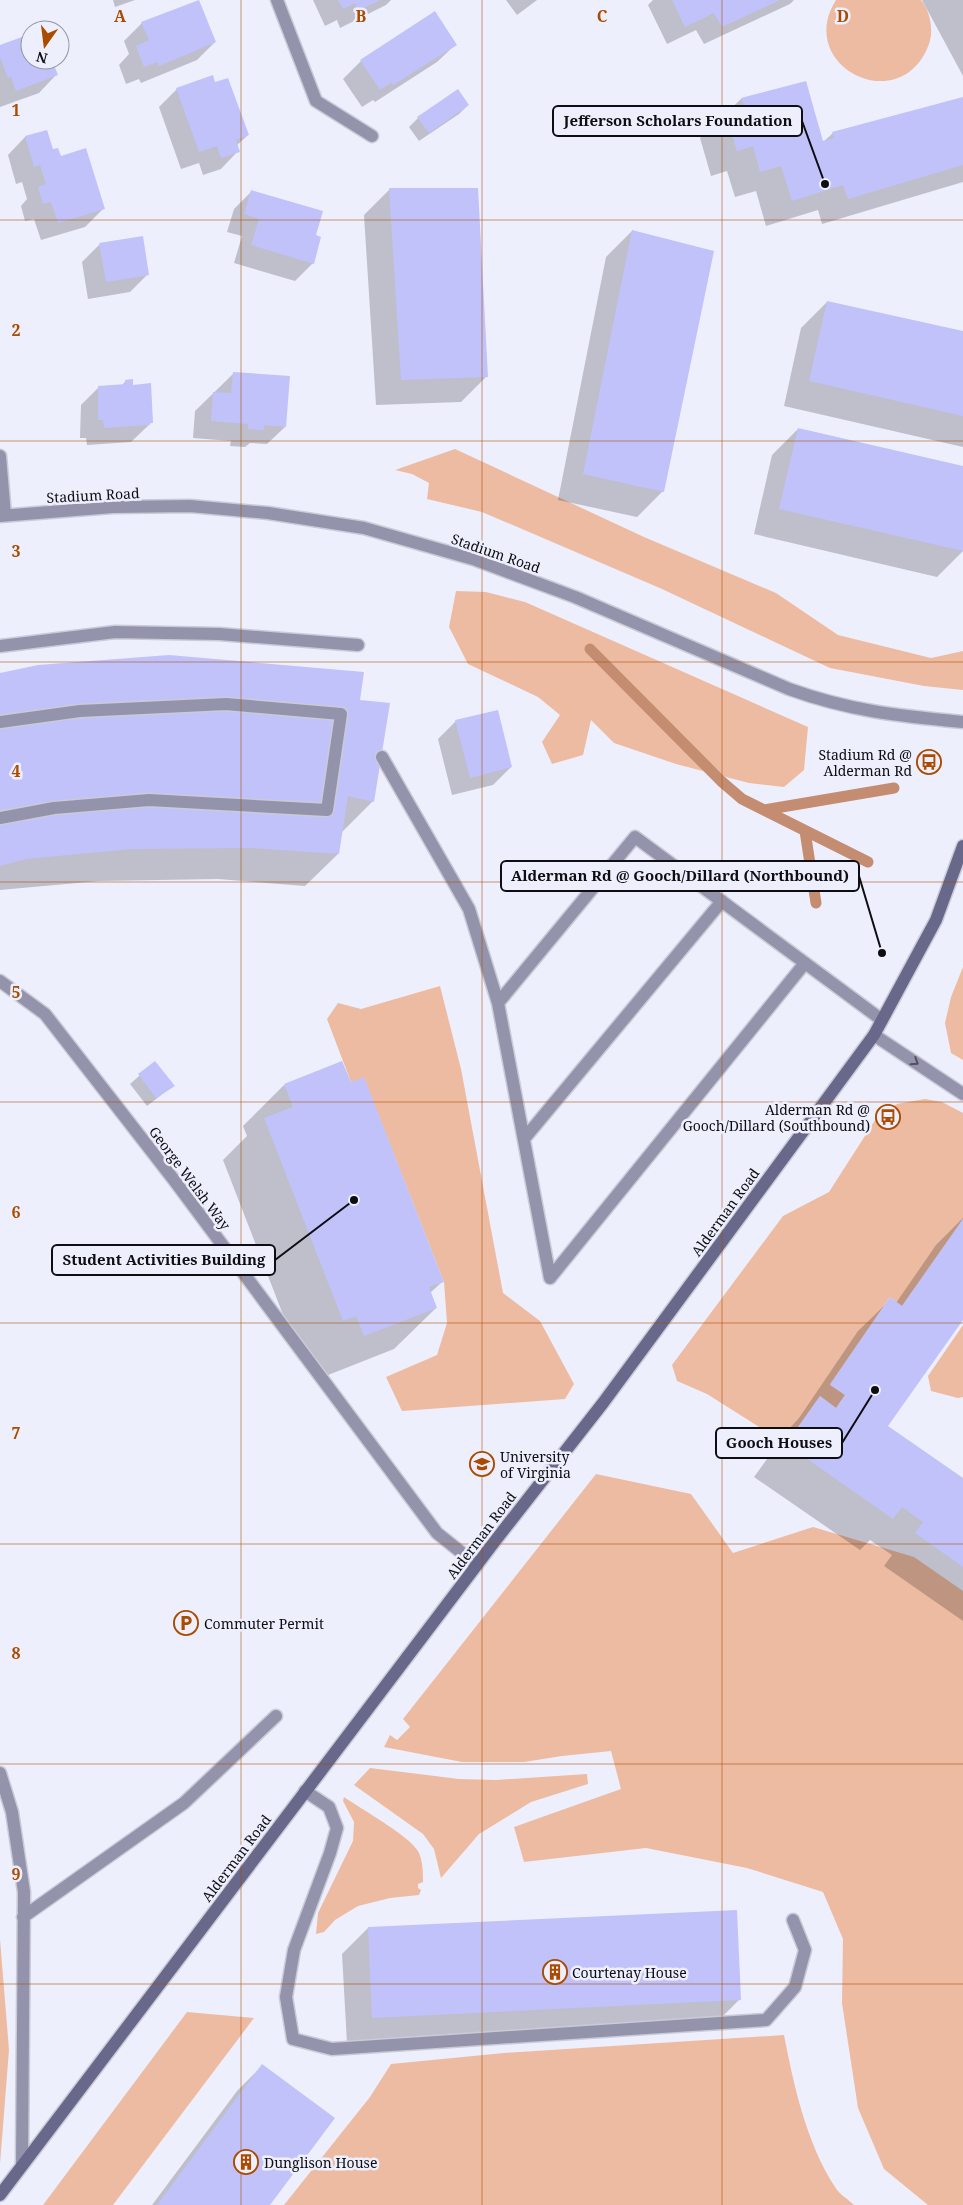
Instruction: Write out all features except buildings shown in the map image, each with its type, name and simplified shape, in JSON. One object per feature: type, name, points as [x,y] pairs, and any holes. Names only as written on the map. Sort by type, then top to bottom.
[{"type":"main road","name":"Alderman Road","points":[[0,2195],[305,1791],[603,1402],[874,1036],[936,920],[963,846]]},
{"type":"street","points":[[277,0],[316,101],[372,136]]},
{"type":"street","points":[[0,456],[2,516]]},
{"type":"street","name":"Stadium Road","points":[[2,516],[113,507],[190,506],[268,512],[364,528],[473,559],[566,594],[789,689],[824,702],[885,715],[963,722]]},
{"type":"street","points":[[0,646],[115,632],[219,634],[358,645]]},
{"type":"street","points":[[0,722],[80,711],[226,704],[341,714],[327,810],[149,800],[54,808],[0,818]]},
{"type":"street","points":[[382,757],[469,909],[498,1003],[550,1278],[805,963]]},
{"type":"street","points":[[498,1003],[635,837],[882,1020]]},
{"type":"street","points":[[524,1139],[722,901]]},
{"type":"street","name":"George Welsh Way","points":[[0,981],[45,1014],[179,1188],[437,1532],[477,1565]]},
{"type":"street","points":[[874,1036],[963,1094]]},
{"type":"street","points":[[23,1917],[184,1803],[276,1716]]},
{"type":"street","points":[[0,1773],[12,1812],[24,1892],[22,2165]]},
{"type":"street","points":[[305,1791],[329,1807],[337,1828],[330,1853],[294,1950],[286,1997],[293,2039],[332,2049],[766,2020],[795,1987],[806,1950],[793,1920]]},
{"type":"shaded area","points":[[836,0],[921,0],[929,15],[931,33],[929,44],[915,67],[897,78],[876,81],[856,75],[840,63],[829,45],[827,24]]},
{"type":"shaded area","points":[[455,449],[644,537],[776,593],[838,635],[931,658],[963,651],[963,690],[924,686],[830,668],[662,589],[482,512],[427,499],[429,483],[412,474],[395,470]]},
{"type":"shaded area","points":[[456,591],[486,592],[525,602],[808,727],[804,770],[784,787],[749,783],[676,764],[614,743],[591,720],[583,755],[552,764],[542,742],[560,715],[538,697],[468,664],[449,627]]},
{"type":"shaded area","points":[[963,967],[963,1060],[951,1053],[945,1023],[951,997]]},
{"type":"shaded area","points":[[440,986],[461,1069],[503,1293],[540,1321],[574,1384],[565,1399],[402,1411],[386,1377],[437,1355],[447,1323],[444,1282],[364,1078],[351,1082],[327,1019],[338,1003],[361,1009]]},
{"type":"shaded area","points":[[925,1099],[942,1102],[963,1113],[963,1219],[902,1306],[890,1297],[830,1384],[845,1395],[836,1408],[820,1396],[786,1444],[707,1394],[677,1381],[672,1365],[783,1216],[829,1192],[879,1114],[897,1104]]},
{"type":"shaded area","points":[[963,1325],[963,1397],[958,1398],[931,1391],[928,1376]]},
{"type":"shaded area","points":[[596,1474],[691,1494],[733,1553],[813,1527],[914,1557],[963,1591],[963,2205],[928,2205],[884,2169],[858,2108],[842,2003],[843,1939],[823,1892],[747,1868],[646,1848],[524,1862],[514,1827],[621,1789],[611,1751],[524,1762],[462,1762],[384,1747],[390,1735],[397,1740],[410,1727],[403,1719]]},
{"type":"shaded area","points":[[370,1768],[459,1779],[496,1780],[587,1774],[588,1784],[531,1802],[479,1834],[441,1878],[434,1849],[423,1834],[354,1785]]},
{"type":"shaded area","points":[[344,1797],[395,1830],[413,1845],[421,1858],[423,1882],[418,1884],[418,1888],[421,1890],[419,1895],[390,1898],[358,1906],[335,1920],[324,1932],[316,1934],[318,1913],[353,1841],[354,1822],[343,1801]]},
{"type":"shaded area","points":[[0,1939],[9,2050],[0,2164]]},
{"type":"shaded area","points":[[187,2012],[254,2018],[113,2205],[43,2205]]},
{"type":"shaded area","points":[[784,2035],[802,2113],[816,2151],[837,2190],[854,2205],[284,2205],[370,2097],[391,2064],[504,2053]]},
{"type":"waterway","points":[[590,649],[721,781],[742,799],[868,862]]},
{"type":"waterway","points":[[764,810],[894,788]]},
{"type":"waterway","points":[[805,831],[816,903]]},
{"type":"place","name":"Jefferson Scholars Foundation","points":[[825,184]]},
{"type":"place","name":"Stadium Rd @ Alderman Rd","points":[[929,762]]},
{"type":"place","name":"Alderman Rd @ Gooch/Dillard (Northbound)","points":[[882,953]]},
{"type":"place","name":"Alderman Rd @ Gooch/Dillard (Southbound)","points":[[888,1117]]},
{"type":"place","name":"Student Activities Building","points":[[354,1200]]},
{"type":"place","name":"Gooch Houses","points":[[875,1390]]},
{"type":"place","name":"University of Virginia","points":[[482,1464]]},
{"type":"place","name":"Commuter Permit","points":[[186,1623]]},
{"type":"place","name":"Courtenay House","points":[[555,1972]]},
{"type":"place","name":"Dunglison House","points":[[246,2162]]}]
